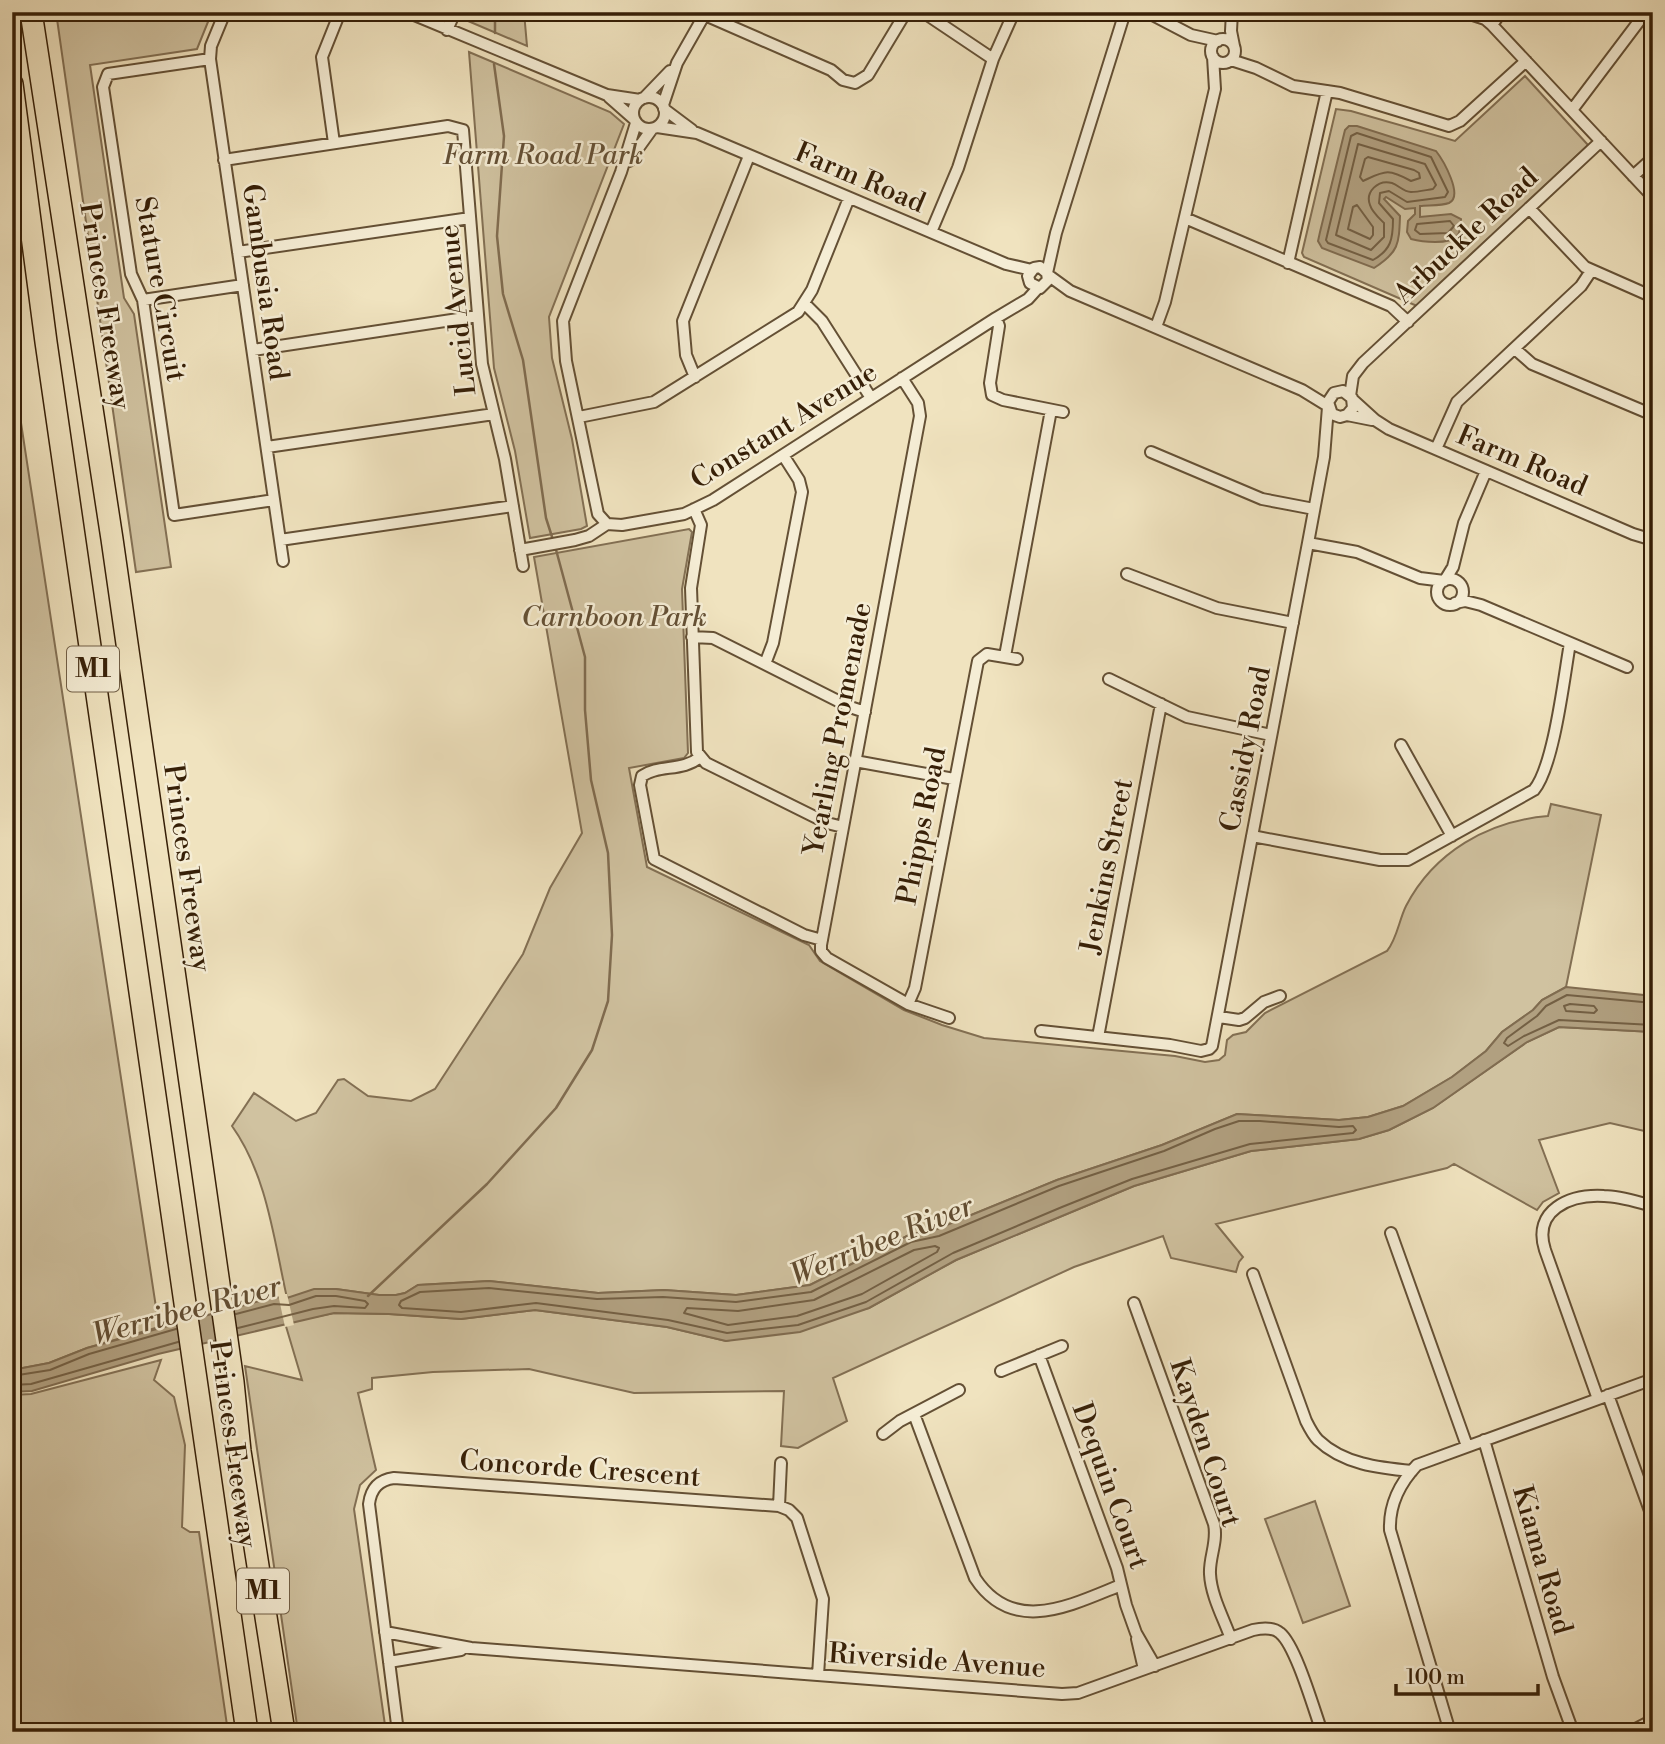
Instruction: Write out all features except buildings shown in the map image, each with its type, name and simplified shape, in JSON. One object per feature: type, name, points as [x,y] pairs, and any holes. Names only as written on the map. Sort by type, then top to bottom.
[{"type":"highway","name":"Princes Freeway","points":[[31,12],[108,512],[233,1382],[240,1451],[284,1732]]},
{"type":"highway","name":"Princes Freeway","points":[[12,84],[46,342],[247,1732]]},
{"type":"street","name":"Gambusia Road","points":[[225,12],[211,46],[210,59],[284,561]]},
{"type":"street","points":[[224,160],[334,143],[322,57],[340,12]]},
{"type":"street","points":[[407,12],[607,95],[657,99],[664,107]]},
{"type":"street","points":[[447,30],[455,12]]},
{"type":"street","points":[[621,172],[664,119],[664,107],[677,64],[705,14],[855,83],[868,75],[906,12]]},
{"type":"street","points":[[923,12],[993,59]]},
{"type":"street","points":[[931,232],[958,167],[993,59],[1014,12]]},
{"type":"street","points":[[1048,274],[1052,245],[1125,12]]},
{"type":"street","points":[[1147,12],[1191,34],[1228,40],[1256,68]]},
{"type":"street","points":[[1464,12],[1492,24],[1653,197]]},
{"type":"street","points":[[1492,24],[1501,12]]},
{"type":"street","points":[[1572,110],[1646,12]]},
{"type":"street","points":[[1215,89],[1213,46],[1219,40],[1232,13]]},
{"type":"street","points":[[1156,327],[1166,302],[1215,89],[1235,55],[1231,35],[1232,13]]},
{"type":"street","points":[[1191,34],[1220,63],[1230,61],[1256,68],[1293,86],[1327,91],[1447,126],[1460,121],[1526,61]]},
{"type":"street","name":"Stature Circuit","points":[[210,59],[108,74],[103,88],[131,274],[143,300],[174,515],[274,500]]},
{"type":"street","points":[[520,550],[590,536],[607,524],[598,514],[566,361],[563,321],[621,172],[635,121],[634,108],[677,64]]},
{"type":"street","points":[[1288,263],[1327,91]]},
{"type":"street","points":[[607,95],[643,128],[654,128]]},
{"type":"street","name":"Farm Road","points":[[664,107],[697,133],[1006,264],[1034,279],[1070,290],[1302,390],[1328,407]]},
{"type":"street","name":"Lucid Avenue","points":[[334,143],[448,126],[463,130],[482,364],[513,506],[523,566]]},
{"type":"street","name":"Farm Road","points":[[654,128],[697,133]]},
{"type":"street","name":"Arbuckle Road","points":[[1352,398],[1353,376],[1363,363],[1601,141]]},
{"type":"street","points":[[695,377],[686,355],[683,321],[749,156]]},
{"type":"street","points":[[1633,176],[1653,158]]},
{"type":"street","points":[[579,417],[654,402],[798,312],[805,304],[849,198]]},
{"type":"street","points":[[1529,208],[1580,263],[1591,271],[1653,298]]},
{"type":"street","points":[[238,252],[470,218]]},
{"type":"street","points":[[1185,218],[1391,306],[1408,321]]},
{"type":"street","name":"Constant Avenue","points":[[607,524],[634,523],[684,514],[713,500],[1015,306],[1034,279],[1052,245]]},
{"type":"street","name":"Farm Road","points":[[1034,279],[1042,268],[1070,290]]},
{"type":"street","points":[[1436,449],[1457,402],[1581,286],[1591,271]]},
{"type":"street","points":[[143,300],[243,285]]},
{"type":"street","points":[[805,304],[822,321],[871,398]]},
{"type":"street","points":[[253,350],[478,316]]},
{"type":"street","name":"Phipps Road","points":[[908,1004],[915,988],[976,668],[981,656],[986,654],[1011,658],[1057,411],[1003,400],[992,395],[990,383],[999,326],[996,318]]},
{"type":"street","points":[[1515,349],[1532,364],[1653,415]]},
{"type":"street","name":"Arbuckle Road","points":[[1334,393],[1353,369],[1363,363]]},
{"type":"street","name":"Yearling Promenade","points":[[821,940],[920,416],[918,403],[902,378]]},
{"type":"street","name":"Farm Road","points":[[1302,390],[1334,393]]},
{"type":"street","points":[[1343,391],[1352,398],[1353,408],[1346,415],[1332,414],[1328,407],[1329,399],[1334,393],[1343,391]]},
{"type":"street","name":"Farm Road","points":[[1352,398],[1389,429],[1633,534],[1653,540]]},
{"type":"street","name":"Cassidy Road","points":[[1098,1037],[1200,1051],[1209,1049],[1213,1042],[1324,457],[1328,407]]},
{"type":"street","points":[[267,447],[494,414]]},
{"type":"street","name":"Farm Road","points":[[1346,415],[1375,420]]},
{"type":"street","name":"Cassidy Road","points":[[1324,457],[1335,426],[1346,415]]},
{"type":"street","points":[[1151,452],[1262,499],[1314,509]]},
{"type":"street","points":[[765,664],[773,643],[802,492],[799,480],[783,455]]},
{"type":"street","points":[[1438,596],[1438,587],[1457,556],[1464,523],[1486,471]]},
{"type":"street","points":[[280,540],[513,506]]},
{"type":"street","points":[[694,509],[701,525],[691,588],[696,744],[700,757],[706,763],[815,817],[843,827]]},
{"type":"street","points":[[1308,543],[1357,552],[1420,578],[1455,580],[1481,605]]},
{"type":"street","points":[[1455,603],[1462,597],[1457,556]]},
{"type":"street","points":[[1127,574],[1217,608],[1293,623]]},
{"type":"street","points":[[1420,578],[1446,604],[1465,601],[1481,605],[1627,667]]},
{"type":"street","points":[[692,637],[713,638],[864,712]]},
{"type":"street","points":[[1252,836],[1396,862],[1408,860],[1534,790],[1541,782],[1548,761],[1570,643]]},
{"type":"street","points":[[1109,680],[1188,717],[1271,735]]},
{"type":"street","name":"Jenkins Street","points":[[1098,1037],[1161,704]]},
{"type":"street","points":[[1401,745],[1451,836]]},
{"type":"street","points":[[700,757],[686,766],[649,772],[642,776],[640,785],[654,859],[804,935],[821,940],[821,951],[827,958],[908,1004],[948,1018]]},
{"type":"street","points":[[855,761],[954,779]]},
{"type":"street","points":[[1219,1017],[1239,1020],[1245,1018],[1264,1002],[1280,996]]},
{"type":"street","points":[[1041,1031],[1098,1037]]},
{"type":"street","points":[[1653,1206],[1609,1196],[1592,1196],[1568,1202],[1553,1210],[1545,1218],[1541,1229],[1545,1250],[1653,1520]]},
{"type":"street","points":[[1391,1233],[1467,1446]]},
{"type":"street","points":[[1252,1274],[1306,1421],[1317,1440],[1339,1454],[1364,1464],[1412,1471]]},
{"type":"street","name":"Kayden Court","points":[[1134,1303],[1214,1524],[1216,1540],[1210,1566],[1211,1580],[1231,1639]]},
{"type":"street","points":[[1001,1371],[1062,1346]]},
{"type":"street","name":"Dequin Court","points":[[1038,1355],[1121,1585],[1144,1669]]},
{"type":"street","points":[[1450,1732],[1390,1530],[1393,1503],[1417,1465],[1653,1379]]},
{"type":"street","points":[[883,1434],[959,1390]]},
{"type":"street","points":[[914,1414],[975,1578],[994,1600],[1018,1611],[1040,1613],[1121,1585]]},
{"type":"street","name":"Kiama Road","points":[[1484,1440],[1553,1677],[1573,1732]]},
{"type":"street","points":[[781,1463],[779,1506],[789,1510],[797,1518],[821,1589],[823,1607],[818,1675]]},
{"type":"street","name":"Concorde Crescent","points":[[398,1732],[369,1504],[370,1493],[385,1479],[779,1506]]},
{"type":"street","name":"Riverside Avenue","points":[[385,1632],[471,1648],[1071,1694],[1253,1629],[1265,1628],[1279,1631],[1289,1644],[1322,1732]]},
{"type":"street","name":"Dequin Court","points":[[1136,1633],[1155,1666]]},
{"type":"street","name":"Riverside Avenue","points":[[389,1662],[471,1648]]},
{"type":"street","points":[[1635,1730],[1653,1720]]},
{"type":"street","points":[[1635,1730],[1653,1727]]},
{"type":"green space","points":[[56,12],[212,12],[197,49],[90,65],[124,298],[134,314],[171,567],[136,572]]},
{"type":"green space","points":[[467,12],[524,12],[527,46],[468,21]]},
{"type":"green space","name":"Farm Road Park","points":[[469,52],[610,112],[624,124],[549,317],[552,358],[572,439],[587,526],[581,529],[530,538],[515,451],[494,368]]},
{"type":"green space","points":[[1525,76],[1588,145],[1417,306],[1304,257],[1302,253],[1336,109],[1455,141]]},
{"type":"green space","points":[[12,364],[159,1327],[87,1348],[49,1363],[12,1370]]},
{"type":"green space","name":"Carnboon Park","points":[[689,529],[692,532],[682,589],[688,753],[684,758],[629,768],[647,867],[809,945],[820,961],[904,1010],[984,1038],[1175,1056],[1205,1062],[1219,1060],[1225,1055],[1227,1040],[1233,1035],[1246,1032],[1265,1013],[1387,951],[1406,906],[1418,887],[1447,855],[1484,832],[1526,819],[1548,816],[1551,804],[1601,815],[1566,987],[1542,1000],[1533,1010],[1502,1032],[1486,1051],[1452,1077],[1403,1106],[1368,1117],[1339,1120],[1237,1114],[1162,1145],[1057,1180],[937,1229],[909,1235],[810,1285],[736,1295],[664,1290],[598,1293],[489,1281],[418,1285],[396,1295],[336,1289],[287,1298],[268,1209],[254,1165],[232,1126],[254,1093],[296,1121],[316,1113],[338,1080],[344,1079],[368,1096],[411,1101],[435,1089],[523,954],[550,888],[582,833],[534,557]]},
{"type":"green space","points":[[1559,1027],[1653,1032],[1653,1133],[1610,1123],[1539,1140],[1559,1193],[1543,1202],[1537,1210],[1454,1164],[1447,1168],[1216,1224],[1243,1257],[1236,1272],[1171,1258],[1163,1236],[1074,1267],[833,1378],[847,1421],[798,1448],[781,1446],[784,1391],[634,1393],[529,1369],[433,1372],[372,1378],[372,1389],[358,1393],[376,1470],[360,1485],[354,1509],[386,1732],[298,1732],[245,1366],[302,1380],[285,1323],[334,1313],[461,1319],[535,1310],[667,1327],[726,1341],[869,1308],[956,1260],[1134,1186],[1251,1151],[1359,1139],[1389,1130],[1433,1108],[1527,1042]]},
{"type":"green space","points":[[161,1360],[154,1380],[174,1397],[185,1445],[182,1527],[190,1532],[199,1532],[228,1732],[12,1732],[12,1395],[31,1394]]},
{"type":"green space","points":[[1315,1501],[1350,1606],[1303,1623],[1265,1519]]},
{"type":"water","points":[[1349,126],[1357,126],[1436,151],[1451,178],[1453,199],[1446,204],[1420,206],[1420,217],[1451,214],[1461,219],[1457,236],[1442,242],[1411,239],[1407,232],[1408,221],[1415,214],[1415,208],[1405,209],[1386,197],[1384,199],[1400,216],[1400,226],[1393,252],[1382,262],[1374,268],[1322,248],[1318,241],[1345,130]]},
{"type":"water","name":"Werribee River","points":[[1566,987],[1653,996],[1653,1032],[1559,1027],[1527,1042],[1433,1108],[1389,1130],[1359,1139],[1251,1151],[1134,1186],[956,1260],[869,1308],[800,1332],[726,1341],[667,1327],[535,1310],[461,1319],[334,1313],[158,1354],[32,1391],[12,1392],[12,1370],[49,1363],[87,1348],[274,1297],[287,1298],[314,1289],[396,1295],[418,1285],[489,1281],[598,1293],[664,1290],[736,1295],[810,1285],[909,1235],[937,1229],[1057,1180],[1162,1145],[1237,1114],[1339,1120],[1368,1117],[1403,1106],[1452,1077],[1486,1051],[1502,1032],[1533,1010],[1542,1000]]},
{"type":"pier","points":[[278,1294],[287,1294],[294,1325],[285,1327]]},
{"type":"waterway","points":[[495,12],[495,33]]},
{"type":"waterway","points":[[494,64],[504,136],[497,236],[503,294],[523,360],[546,518],[553,540]]},
{"type":"waterway","points":[[368,1296],[487,1184],[556,1108],[592,1050],[608,1001],[612,935],[608,853],[591,780],[585,710],[585,657],[555,546]]}]
